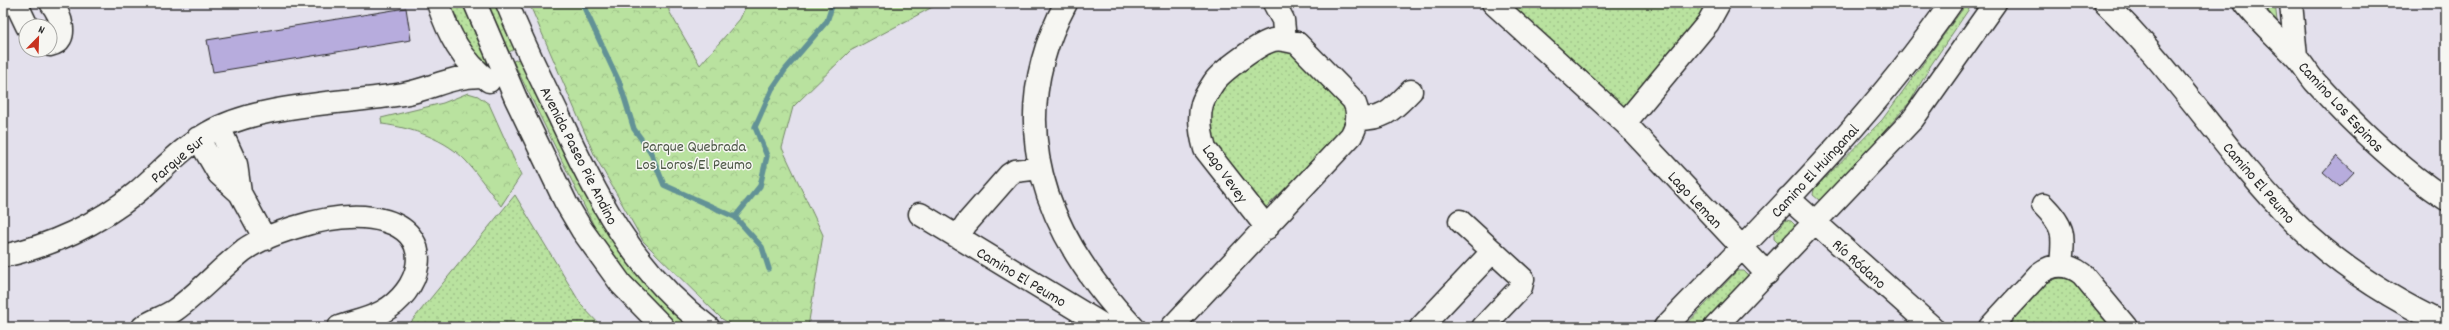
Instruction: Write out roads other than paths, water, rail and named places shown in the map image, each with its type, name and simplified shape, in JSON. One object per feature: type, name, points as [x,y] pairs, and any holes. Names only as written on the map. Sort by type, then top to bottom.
[{"type":"street","points":[[16,3],[23,18]]},
{"type":"street","points":[[26,3],[35,3]]},
{"type":"street","points":[[51,3],[62,23],[62,32],[58,41]]},
{"type":"street","points":[[435,84],[450,61],[452,45],[450,35],[438,3]]},
{"type":"street","name":"Avenida Paseo Pie Andino","points":[[475,3],[516,99],[566,203],[582,230],[621,284],[663,327]]},
{"type":"street","name":"Avenida Paseo Pie Andino","points":[[507,3],[582,166],[610,218],[627,243],[664,287],[708,327]]},
{"type":"street","points":[[1066,3],[1052,33],[1039,79],[1036,125],[1040,168],[1050,205],[1069,244],[1133,327]]},
{"type":"street","points":[[1172,327],[1351,136],[1358,119],[1357,108],[1353,100],[1297,43],[1285,40],[1283,20],[1274,3]]},
{"type":"street","name":"Lago Leman","points":[[1493,3],[1625,123],[1767,274]]},
{"type":"street","points":[[1625,123],[1708,23],[1719,3]]},
{"type":"street","name":"Camino El Huinganal","points":[[1665,327],[1850,133],[1900,74],[1951,3]]},
{"type":"street","points":[[1715,327],[1816,223],[1913,119],[1996,3]]},
{"type":"street","name":"Camino El Peumo","points":[[2105,3],[2141,39],[2294,222],[2354,272],[2387,294],[2446,325]]},
{"type":"street","name":"Camino Los Espinos","points":[[2245,3],[2261,24],[2296,56],[2314,81],[2373,142],[2395,162],[2446,200]]},
{"type":"street","points":[[2291,3],[2296,56]]},
{"type":"street","points":[[450,35],[465,58],[482,76],[516,99]]},
{"type":"street","name":"Lago Vevey","points":[[1266,228],[1205,149],[1201,135],[1202,104],[1214,81],[1222,74],[1262,44],[1274,39],[1285,40]]},
{"type":"street","name":"Parque Sur","points":[[3,256],[56,240],[97,220],[135,194],[181,151],[198,138],[219,127],[262,113],[403,94],[457,77],[482,76]]},
{"type":"street","points":[[1358,119],[1384,116],[1411,91]]},
{"type":"street","points":[[219,127],[236,164],[240,193]]},
{"type":"street","points":[[198,138],[219,174],[240,193],[265,239]]},
{"type":"street","name":"Camino El Peumo","points":[[958,237],[966,224],[1010,175],[1015,171],[1040,168]]},
{"type":"street","name":"Río Ródano","points":[[1788,198],[1932,327]]},
{"type":"street","points":[[2043,205],[2062,228],[2064,240],[2061,265]]},
{"type":"street","name":"Camino El Peumo","points":[[920,214],[1106,327]]},
{"type":"street","points":[[143,327],[174,311],[244,251],[265,239],[309,224],[351,217],[385,220],[401,228],[409,235],[418,253],[419,262],[410,287],[394,304],[382,312],[339,327]]},
{"type":"street","points":[[1460,221],[1522,278],[1523,282],[1483,327]]},
{"type":"street","points":[[1421,327],[1493,251]]},
{"type":"street","points":[[1990,327],[2039,274],[2045,269],[2061,265],[2076,269],[2082,274],[2126,327]]},
{"type":"waterway","points":[[582,3],[620,84],[634,129],[650,151],[664,185],[735,217],[762,247],[769,269]]},
{"type":"waterway","points":[[735,217],[760,186],[767,156],[755,127],[772,89],[785,70],[827,21],[833,3]]},
{"type":"park label","name":"Parque Quebrada Los Loros/El Peumo","points":[[694,154]]}]
